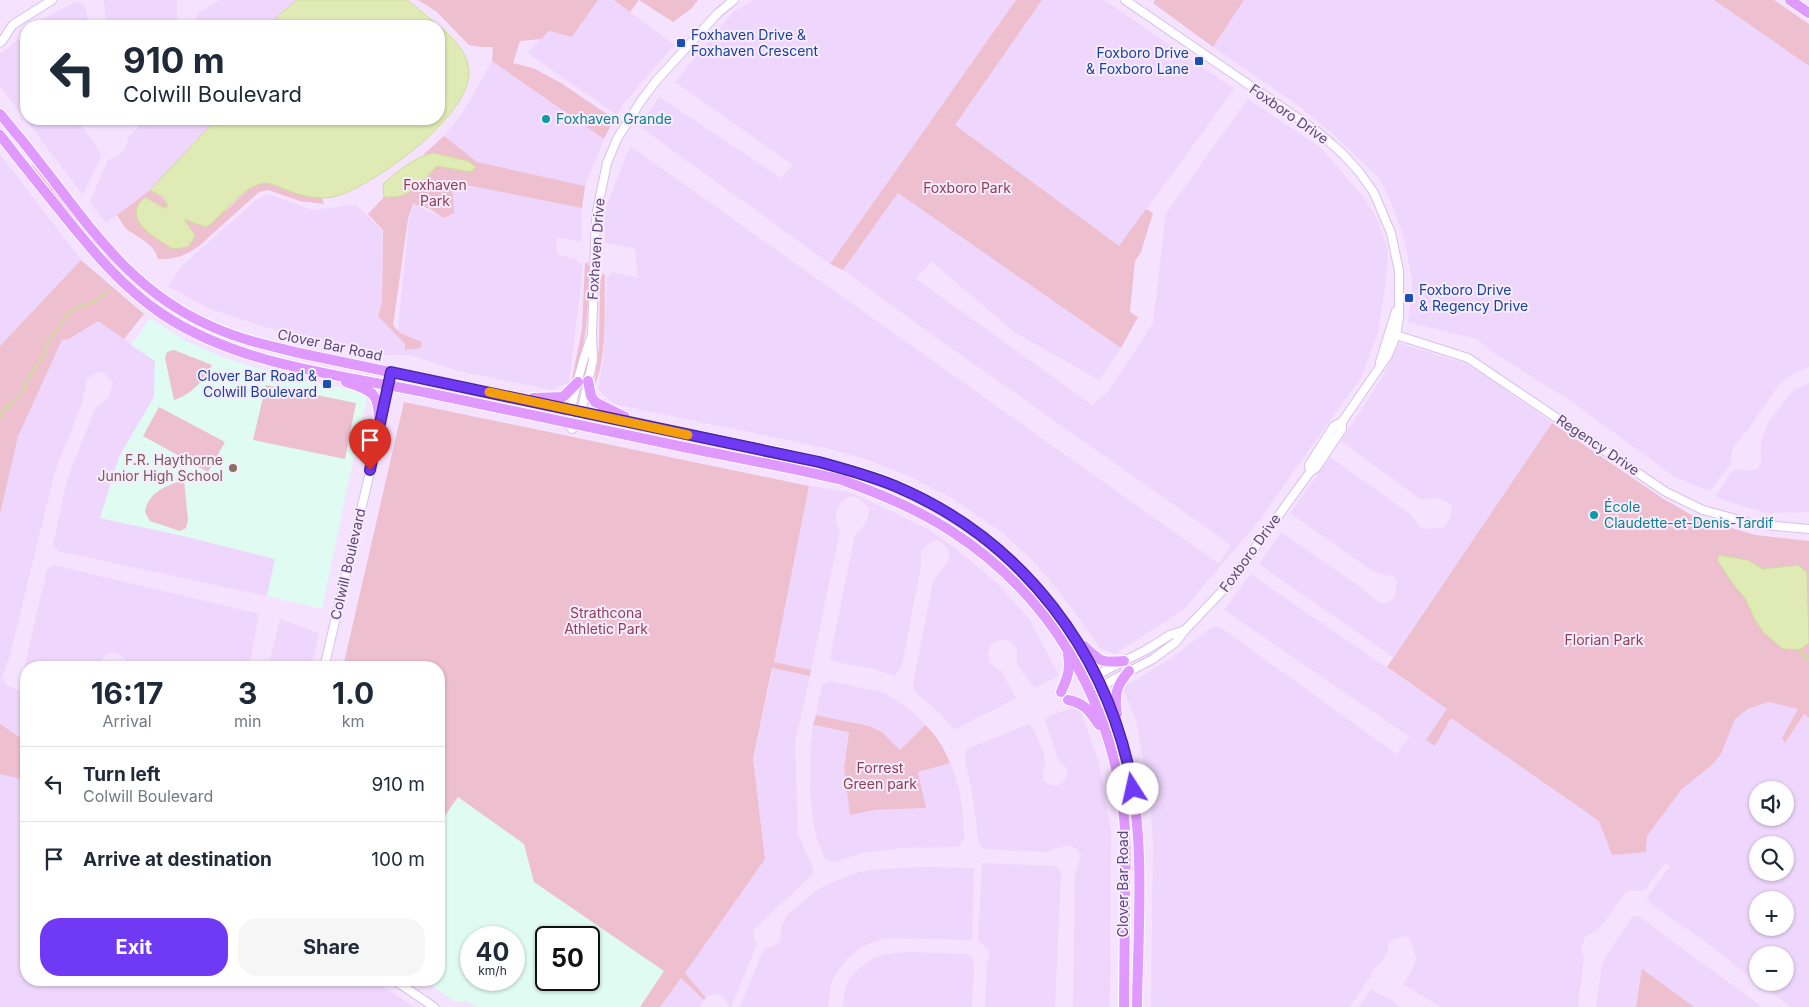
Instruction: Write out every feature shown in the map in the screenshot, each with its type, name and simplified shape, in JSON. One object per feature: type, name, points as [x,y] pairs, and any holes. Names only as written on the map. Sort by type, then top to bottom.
[{"type":"main road","points":[[1790,0],[1809,13]]},
{"type":"main road","name":"Clover Bar Road","points":[[0,114],[109,252],[134,276],[166,300],[214,328],[250,341],[819,462],[896,486],[941,509],[964,524],[1018,567],[1049,601],[1078,641],[1097,676],[1120,732],[1128,761],[1137,819],[1137,1007]]},
{"type":"main road","name":"Clover Bar Road","points":[[0,135],[103,263],[145,302],[180,325],[213,342],[255,356],[314,371],[842,480],[898,502],[951,530],[978,550],[1023,592],[1049,621],[1067,647],[1087,686],[1109,742],[1124,819],[1126,869],[1124,1007]]},
{"type":"main road","points":[[314,371],[367,388],[373,394],[378,406],[380,429]]},
{"type":"main road","points":[[522,399],[563,397],[583,381],[595,402],[639,424]]},
{"type":"main road","points":[[1078,641],[1099,660],[1104,662],[1124,661]]},
{"type":"main road","points":[[1061,692],[1070,665],[1067,647]]},
{"type":"main road","points":[[1120,732],[1115,700],[1120,682],[1129,672]]},
{"type":"main road","points":[[1068,700],[1077,701],[1087,708],[1109,742]]},
{"type":"street","points":[[21,20],[52,0]]},
{"type":"street","name":"Foxhaven Drive","points":[[573,424],[581,412],[583,358],[592,335],[596,216],[603,178],[613,147],[630,117],[656,82],[718,12],[734,0]]},
{"type":"street","name":"Foxboro Drive","points":[[1087,686],[1101,686],[1152,659],[1176,642],[1228,585],[1310,472],[1308,465],[1334,426],[1342,422],[1377,368],[1388,355],[1396,335],[1399,317],[1399,271],[1391,233],[1374,193],[1360,173],[1343,154],[1318,132],[1125,0]]},
{"type":"street","points":[[0,42],[9,28],[20,21]]},
{"type":"street","points":[[0,28],[9,28]]},
{"type":"street","name":"Foxboro Drive","points":[[1377,368],[1398,301]]},
{"type":"street","name":"Regency Drive","points":[[1396,335],[1468,358],[1666,492],[1703,510],[1754,524],[1809,530]]},
{"type":"street","name":"Colwill Boulevard","points":[[326,661],[380,429],[391,372]]},
{"type":"street","name":"Foxhaven Drive","points":[[573,424],[570,410],[583,381]]},
{"type":"street","name":"Foxboro Drive","points":[[1087,686],[1097,676],[1170,635],[1185,630]]},
{"type":"street","points":[[403,986],[434,1007]]},
{"type":"shaded area","points":[[104,0],[177,0],[177,20],[106,20]]},
{"type":"shaded area","points":[[220,0],[297,0],[274,20],[196,20],[197,14]]},
{"type":"shaded area","points":[[297,0],[406,0],[432,20],[274,20]]},
{"type":"shaded area","points":[[598,0],[614,0],[674,45],[623,104],[617,115],[528,53],[548,31],[572,37]]},
{"type":"shaded area","points":[[754,0],[1016,0],[830,264],[639,126],[659,97],[781,178],[793,165],[675,82],[733,12]]},
{"type":"shaded area","points":[[1042,0],[1104,0],[1234,89],[1119,247],[955,125]]},
{"type":"shaded area","points":[[1244,0],[1714,0],[1809,66],[1809,367],[1796,372],[1780,383],[1733,448],[1730,465],[1710,491],[1673,476],[1571,401],[1494,353],[1477,339],[1408,322],[1412,280],[1404,237],[1380,179],[1334,135],[1299,106],[1213,47]]},
{"type":"shaded area","points":[[76,2],[85,5],[88,20],[42,20]]},
{"type":"shaded area","points":[[445,31],[459,46],[468,63],[469,72],[465,89],[454,108],[445,119]]},
{"type":"shaded area","points":[[20,39],[20,112],[0,86],[0,54]]},
{"type":"shaded area","points":[[492,61],[604,139],[585,186],[477,162],[444,136],[462,114]]},
{"type":"shaded area","points":[[1248,99],[1321,148],[1365,199],[1378,221],[1388,252],[1378,332],[1362,376],[1257,523],[1184,609],[1115,654],[1100,648],[1072,608],[1038,566],[1003,533],[950,497],[909,476],[863,458],[821,447],[614,404],[598,389],[604,355],[607,277],[613,272],[638,278],[635,248],[605,243],[604,212],[630,146],[1219,564],[1231,545],[843,270],[898,193],[1121,348],[1099,380],[1014,332],[931,261],[916,279],[1092,405],[1109,391],[1153,323],[1166,213]]},
{"type":"shaded area","points":[[30,125],[81,125],[94,142],[101,156],[83,195]]},
{"type":"shaded area","points":[[140,125],[211,125],[150,190],[106,223],[90,202],[108,160],[120,155],[129,137]]},
{"type":"shaded area","points":[[211,125],[440,125],[394,165],[350,191],[333,197],[316,198],[265,183],[250,188],[206,227],[184,219],[195,235],[188,247],[173,249],[150,234],[138,220],[136,213],[138,205],[145,197],[164,208],[168,206],[164,197],[150,190]]},
{"type":"shaded area","points":[[434,153],[468,161],[476,167],[471,172],[437,166],[420,184],[408,193],[401,196],[384,197],[383,184],[413,161]]},
{"type":"shaded area","points":[[0,154],[81,260],[1,345],[69,339],[98,321],[155,361],[154,397],[119,457],[100,518],[276,559],[267,596],[58,551],[53,545],[67,480],[95,409],[109,397],[113,382],[103,372],[95,373],[87,378],[82,403],[55,471],[10,655],[2,678],[6,685],[20,691],[20,986],[383,986],[414,1007],[0,1007]]},
{"type":"shaded area","points":[[446,180],[582,208],[581,242],[556,237],[557,254],[577,260],[583,267],[569,382],[551,390],[459,371],[411,355],[377,355],[290,335],[210,309],[168,286],[183,265],[256,200],[269,194],[312,210],[356,205],[382,230],[382,303],[378,316],[398,331],[409,219],[414,204],[442,218],[454,213]]},
{"type":"shaded area","name":"F.R. Haythorne Junior High School","points":[[150,318],[184,340],[224,358],[285,376],[360,392],[367,399],[322,609],[267,596],[275,559],[188,537],[100,518],[119,457],[154,397],[155,361],[131,345]]},
{"type":"shaded area","points":[[1399,343],[1466,364],[1552,423],[1393,657],[1259,564],[1281,532],[1382,604],[1391,601],[1395,596],[1397,583],[1394,577],[1374,572],[1290,513],[1330,457],[1409,513],[1421,528],[1445,527],[1451,516],[1452,505],[1439,498],[1420,499],[1341,441],[1382,378]]},
{"type":"shaded area","points":[[1809,383],[1809,512],[1767,513],[1715,496],[1734,469],[1746,471],[1758,469],[1761,462],[1761,441],[1769,421],[1794,390]]},
{"type":"shaded area","points":[[809,486],[850,492],[928,529],[960,552],[998,584],[1030,620],[1059,676],[1034,688],[1017,664],[1017,648],[1012,642],[1004,639],[991,643],[988,653],[990,663],[1001,671],[1016,698],[954,730],[941,714],[915,692],[913,684],[933,581],[949,560],[949,551],[938,540],[931,542],[921,550],[921,565],[903,660],[894,676],[871,668],[835,662],[830,658],[855,535],[866,523],[869,513],[868,507],[860,499],[852,496],[839,504],[836,512],[836,523],[840,531],[811,670],[774,662]]},
{"type":"shaded area","points":[[1719,555],[1748,560],[1763,569],[1798,565],[1807,572],[1809,643],[1799,650],[1783,649],[1764,633],[1755,620],[1745,598],[1735,587],[1717,560]]},
{"type":"shaded area","points":[[54,565],[259,614],[250,661],[127,661],[119,654],[112,652],[101,661],[26,661],[47,570]]},
{"type":"shaded area","points":[[1250,574],[1447,709],[1427,739],[1435,745],[1451,718],[1646,852],[1647,836],[1682,789],[1712,765],[1721,754],[1735,719],[1748,709],[1770,702],[1799,709],[1809,718],[1809,1007],[1791,1007],[1770,991],[1794,991],[1794,946],[1749,946],[1749,976],[1703,940],[1652,905],[1647,897],[1670,867],[1665,863],[1644,891],[1630,890],[1624,894],[1598,929],[1585,937],[1581,950],[1584,957],[1578,1007],[1441,1007],[1403,984],[1412,971],[1416,958],[1409,938],[1403,936],[1394,939],[1389,944],[1382,961],[1372,971],[1370,979],[1350,1007],[1151,1007],[1153,843],[1150,798],[1136,721],[1124,691],[1126,686],[1170,659],[1211,628],[1220,627],[1396,754],[1410,737],[1224,610]]},
{"type":"shaded area","points":[[280,619],[319,633],[312,661],[270,661]]},
{"type":"shaded area","points":[[773,668],[810,676],[795,742],[798,835],[813,868],[813,874],[755,928],[753,935],[757,944],[731,1007],[729,1007],[719,994],[712,994],[706,998],[685,973],[765,859],[753,758]]},
{"type":"shaded area","points":[[830,681],[885,693],[913,712],[925,725],[900,750],[882,732],[870,726],[816,715],[822,685]]},
{"type":"shaded area","points":[[1074,707],[1081,713],[1099,762],[1111,831],[1109,1007],[1073,1007],[1075,874],[1081,855],[1076,848],[1068,845],[1045,852],[985,849],[979,844],[971,786],[966,766],[965,752],[967,749],[1029,724],[1035,732],[1044,755],[1045,764],[1042,774],[1044,780],[1054,786],[1060,785],[1068,773],[1066,767],[1059,761],[1045,720],[1049,716]]},
{"type":"shaded area","points":[[813,726],[849,731],[844,768],[850,814],[873,810],[926,808],[918,771],[950,763],[960,793],[963,815],[964,839],[958,847],[902,848],[866,852],[834,862],[825,859],[815,833],[810,793]]},
{"type":"shaded area","points":[[454,794],[524,844],[534,882],[599,926],[535,926],[535,991],[600,991],[600,927],[665,971],[640,1007],[475,1007],[467,1001],[455,1002],[432,986],[445,986],[445,807]]},
{"type":"shaded area","points":[[982,863],[1056,866],[1061,872],[1055,1007],[985,1007],[989,950],[978,940]]},
{"type":"shaded area","points":[[922,867],[974,868],[972,940],[889,938],[875,941],[862,947],[848,958],[836,973],[831,983],[828,1007],[740,1007],[764,948],[772,947],[780,941],[781,927],[787,915],[817,890],[860,872]]},
{"type":"shaded area","points":[[1639,916],[1762,1007],[1596,1007],[1602,965],[1632,917]]},
{"type":"shaded area","points":[[906,952],[968,954],[974,961],[972,1007],[843,1007],[848,981],[857,970],[872,959],[882,955]]},
{"type":"shaded area","points":[[681,978],[704,1000],[699,1007],[660,1007]]},
{"type":"shaded area","points":[[1372,989],[1377,994],[1387,997],[1400,1007],[1359,1007]]},
{"type":"green space","points":[[418,0],[598,0],[572,37],[549,31],[541,39],[520,41],[513,63],[533,68],[561,83],[614,119],[604,139],[492,61],[493,47],[469,45],[437,12]]},
{"type":"green space","points":[[614,0],[639,0],[630,12]]},
{"type":"green space","points":[[639,0],[698,0],[692,8],[673,22]]},
{"type":"green space","name":"Foxboro Park","points":[[1016,0],[1042,0],[955,125],[1119,246],[1146,209],[1153,213],[1141,252],[1135,261],[1130,312],[1138,317],[1121,348],[898,193],[843,270],[830,264]]},
{"type":"green space","points":[[1155,0],[1244,0],[1213,47],[1153,3]]},
{"type":"green space","points":[[1714,0],[1774,0],[1809,24],[1809,66]]},
{"type":"green space","name":"Foxhaven Park","points":[[444,136],[477,162],[585,186],[582,208],[452,182],[454,213],[443,218],[430,209],[413,204],[408,219],[393,325],[400,333],[422,342],[421,348],[405,350],[405,344],[378,316],[382,303],[383,230],[368,214],[384,197],[401,196],[414,189],[437,166],[471,172],[476,167],[434,153],[423,155]]},
{"type":"green space","points":[[33,165],[124,272],[106,258],[85,234],[31,166]]},
{"type":"green space","points":[[264,183],[305,195],[321,197],[324,204],[300,201],[268,190],[259,192],[199,246],[190,252],[169,259],[158,259],[153,249],[142,239],[127,230],[117,215],[150,190],[162,198],[168,206],[164,208],[153,201],[142,227],[168,246],[188,247],[195,235],[183,219],[196,224],[222,213],[250,188]]},
{"type":"green space","points":[[81,260],[144,314],[124,339],[98,321],[69,339],[62,340],[18,436],[0,514],[0,346]]},
{"type":"green space","points":[[588,262],[589,282],[584,342],[577,371],[571,384],[582,329],[585,264]]},
{"type":"green space","points":[[603,273],[605,275],[605,317],[603,347],[594,387],[599,347],[600,279]]},
{"type":"green space","points":[[174,350],[212,365],[196,386],[186,395],[174,400],[165,358],[167,352]]},
{"type":"green space","points":[[266,385],[356,403],[345,459],[253,440]]},
{"type":"green space","name":"Strathcona Athletic Park","points":[[404,402],[809,486],[774,662],[811,670],[810,676],[772,668],[753,758],[765,859],[685,973],[706,998],[704,1000],[681,978],[660,1007],[640,1007],[664,971],[534,882],[524,844],[458,797],[445,815],[445,661],[344,661]]},
{"type":"green space","points":[[159,407],[225,442],[208,472],[143,436]]},
{"type":"green space","name":"Florian Park","points":[[1552,423],[1662,498],[1695,517],[1755,535],[1809,541],[1809,718],[1804,714],[1785,743],[1782,738],[1798,709],[1769,702],[1748,709],[1735,719],[1721,754],[1712,765],[1682,789],[1647,836],[1646,852],[1612,855],[1599,821],[1451,718],[1435,746],[1426,740],[1447,709],[1387,667]]},
{"type":"green space","points":[[184,480],[188,520],[186,528],[180,531],[150,521],[145,512],[154,494],[165,487]]},
{"type":"green space","name":"Forrest Green park","points":[[816,715],[869,726],[882,732],[900,750],[925,725],[940,742],[950,763],[918,772],[926,808],[873,810],[850,815],[844,768],[849,732],[813,725]]},
{"type":"green space","points":[[0,724],[20,738],[20,779],[0,774]]},
{"type":"green space","points":[[1642,969],[1694,1007],[1636,1007]]},
{"type":"waterway","points":[[0,416],[24,391],[26,381],[43,356],[46,345],[69,312],[94,302],[108,291]]},
{"type":"waterway","points":[[1799,650],[1809,660]]},
{"type":"slow traffic","points":[[489,392],[688,435]]},
{"type":"place","name":"Foxhaven Drive & Foxhaven Crescent","points":[[681,43]]},
{"type":"place","name":"Foxboro Drive & Foxboro Lane","points":[[1199,61]]},
{"type":"place","name":"Foxhaven Grande","points":[[546,119]]},
{"type":"place","name":"Foxboro Drive & Regency Drive","points":[[1409,298]]},
{"type":"place","name":"Clover Bar Road & Colwill Boulevard","points":[[327,384]]},
{"type":"place","name":"F.R. Haythorne Junior High School","points":[[233,468]]},
{"type":"place","name":"École Claudette-et-Denis-Tardif","points":[[1594,515]]},
{"type":"route","points":[[370,470],[391,372],[819,462],[850,470],[896,486],[941,509],[985,539],[1018,567],[1049,601],[1078,641],[1105,693],[1120,732],[1133,789]]}]
